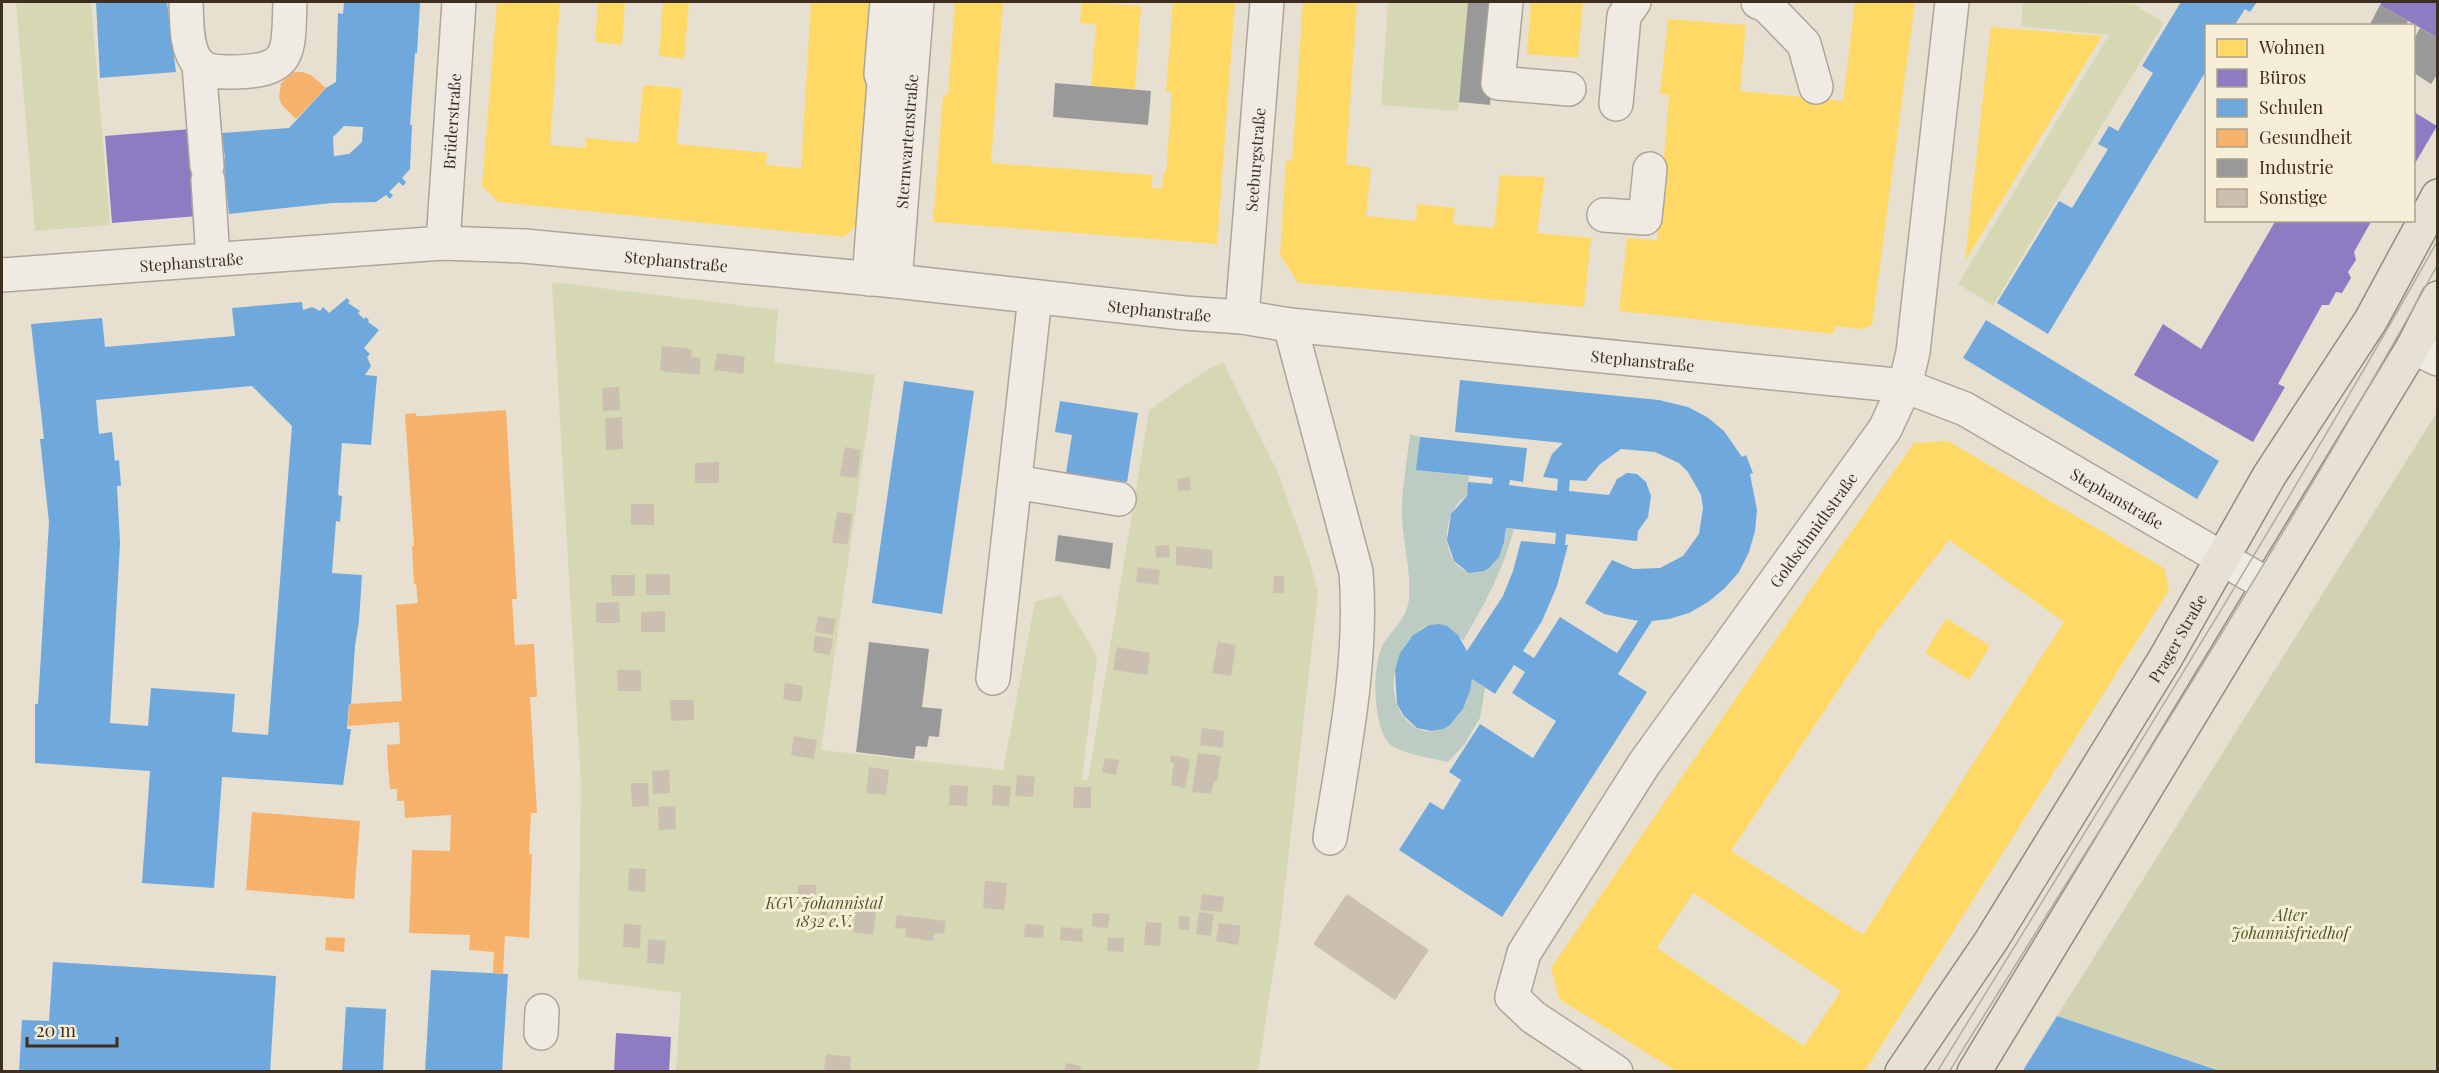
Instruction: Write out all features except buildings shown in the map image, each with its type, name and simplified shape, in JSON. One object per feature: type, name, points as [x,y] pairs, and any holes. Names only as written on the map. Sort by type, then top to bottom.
[{"type":"main road","name":"Prager Straße","points":[[1902,1071],[1991,941],[2164,659],[2269,476],[2371,320],[2438,196]]},
{"type":"main road","points":[[1974,1071],[2268,585],[2425,353],[2438,298]]},
{"type":"street","points":[[186,2],[191,51],[199,65],[213,259]]},
{"type":"street","points":[[199,65],[216,72],[260,71],[277,65],[288,47],[290,2]]},
{"type":"street","name":"Brüderstraße","points":[[443,243],[459,2]]},
{"type":"street","name":"Sternwartenstraße","points":[[882,280],[884,83],[881,74],[887,2]]},
{"type":"street","name":"Sternwartenstraße","points":[[882,280],[917,2]]},
{"type":"street","name":"Seeburgstraße","points":[[1242,317],[1267,2]]},
{"type":"street","points":[[1506,2],[1498,83],[1569,89]]},
{"type":"street","points":[[1616,104],[1624,16],[1634,2]]},
{"type":"street","points":[[1758,2],[1767,6],[1804,44],[1816,87]]},
{"type":"street","name":"Goldschmidtstraße","points":[[1616,1071],[1533,1017],[1512,997],[1524,953],[1644,764],[1885,429],[1905,387],[1913,352],[1952,2]]},
{"type":"street","points":[[1604,215],[1645,218],[1650,169]]},
{"type":"street","name":"Stephanstraße","points":[[2,275],[443,243],[524,246],[882,280],[1242,317],[1290,325],[1905,387],[1965,409],[2268,585]]},
{"type":"street","points":[[993,678],[1035,297]]},
{"type":"street","points":[[1290,325],[1356,572],[1359,606],[1348,729],[1330,838]]},
{"type":"street","points":[[1015,482],[1119,499]]},
{"type":"green space","points":[[16,2],[91,2],[110,225],[35,231]]},
{"type":"green space","points":[[1388,2],[1468,2],[1458,111],[1381,105]]},
{"type":"green space","points":[[2023,2],[2133,4],[2164,23],[1993,305],[1958,284],[2109,35],[2021,26]]},
{"type":"green space","name":"KGV Johannistal 1832 e.V.","points":[[552,282],[778,310],[774,362],[875,375],[821,750],[1003,770],[1035,602],[1061,595],[1097,657],[1082,779],[1088,780],[1149,410],[1205,371],[1223,362],[1278,473],[1310,562],[1318,593],[1281,921],[1258,1071],[676,1071],[681,993],[578,979],[581,785]]},
{"type":"green space","name":"Alter Johannisfriedhof","points":[[2437,412],[2437,1071],[2222,1071],[2057,1016]]},
{"type":"shaded area","points":[[1410,434],[1420,437],[1417,470],[1469,476],[1467,494],[1452,512],[1447,530],[1450,553],[1457,565],[1466,571],[1477,572],[1488,567],[1497,558],[1504,545],[1506,528],[1514,529],[1499,573],[1463,641],[1446,626],[1430,625],[1413,636],[1397,662],[1394,691],[1397,706],[1405,718],[1420,730],[1442,729],[1456,719],[1465,705],[1472,679],[1485,688],[1480,718],[1464,745],[1448,762],[1395,748],[1387,741],[1382,730],[1376,702],[1376,672],[1381,649],[1402,619],[1408,606],[1409,578],[1402,509]]},
{"type":"tram line","points":[[1937,1072],[2317,450],[2438,240]]},
{"type":"tram line","points":[[1949,1072],[2260,570],[2321,469],[2438,264]]}]
